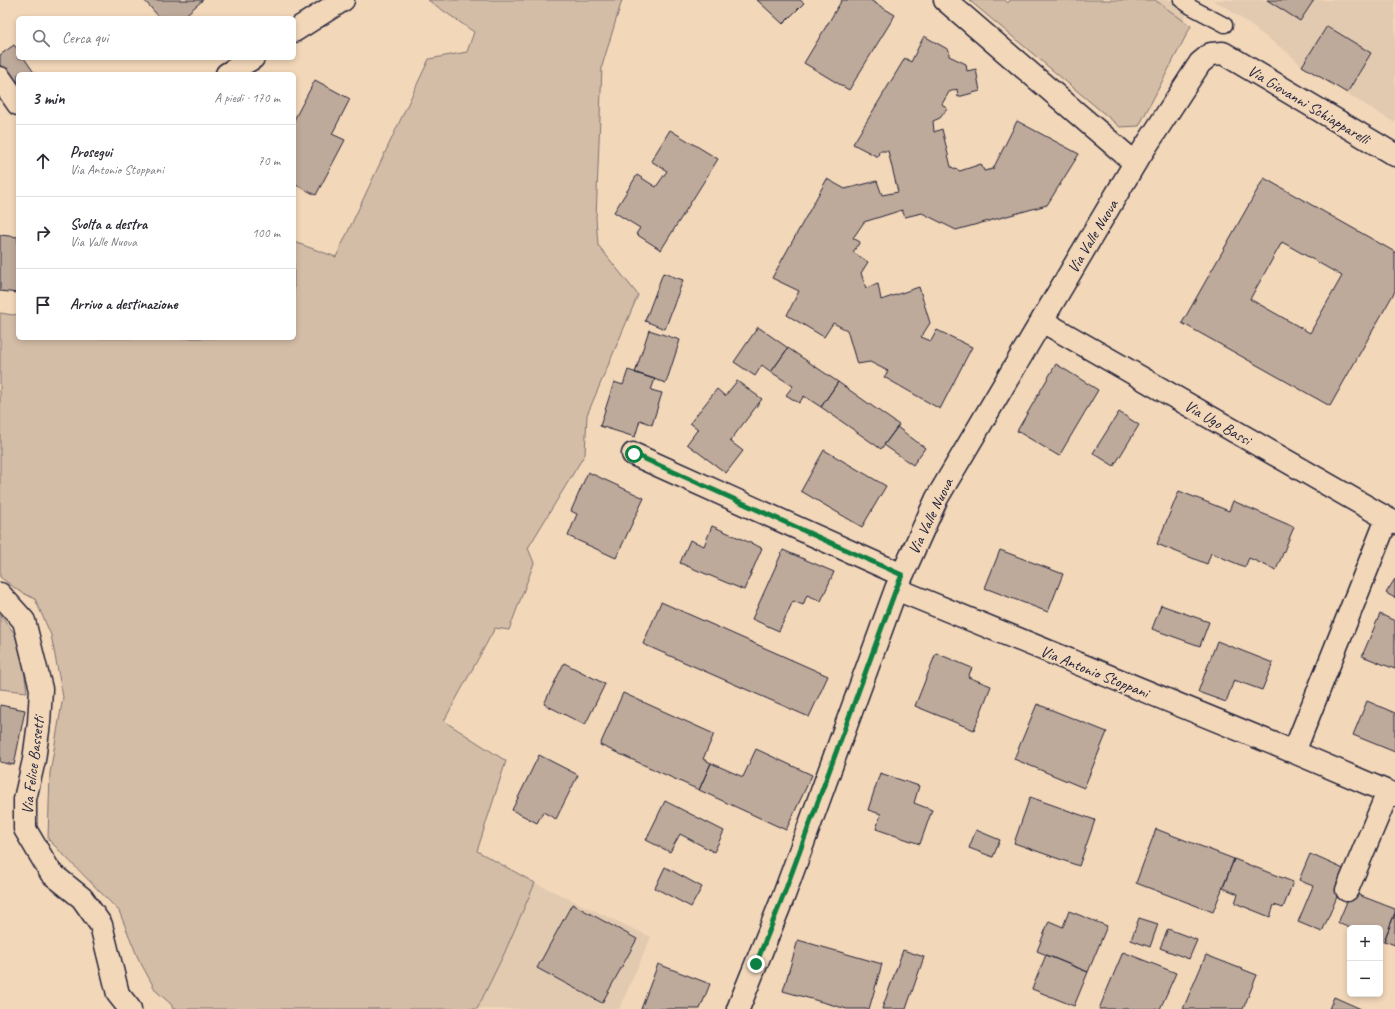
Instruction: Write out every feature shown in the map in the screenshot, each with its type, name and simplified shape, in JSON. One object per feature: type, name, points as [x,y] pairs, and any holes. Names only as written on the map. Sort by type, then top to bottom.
[{"type":"street","points":[[296,31],[343,0]]},
{"type":"street","points":[[945,0],[1135,163]]},
{"type":"street","name":"Via Valle Nuova","points":[[738,1009],[784,894],[899,582],[936,498],[1135,163],[1200,63],[1211,54],[1223,52]]},
{"type":"street","name":"Via Giovanni Schiapparelli","points":[[1223,52],[1395,155]]},
{"type":"street","points":[[230,72],[250,60]]},
{"type":"street","points":[[0,78],[16,101]]},
{"type":"street","name":"Via Ugo Bassi","points":[[1042,321],[1391,521]]},
{"type":"street","name":"Via Antonio Stoppani","points":[[634,454],[899,582],[1392,794]]},
{"type":"street","points":[[1294,752],[1391,521]]},
{"type":"street","name":"Via Felice Bassetti","points":[[0,594],[24,621],[40,689],[39,723],[34,760],[25,798],[25,829],[52,873],[82,898],[101,925],[118,994],[130,1009]]},
{"type":"street","points":[[1347,890],[1392,794]]},
{"type":"lane","points":[[1181,0],[1191,8],[1225,25]]},
{"type":"shaded area","points":[[428,0],[622,0],[602,66],[596,218],[598,245],[638,295],[587,415],[585,454],[528,548],[534,563],[509,630],[495,628],[444,721],[506,761],[477,851],[535,883],[504,954],[477,1009],[173,1009],[171,1004],[156,991],[138,958],[119,911],[48,839],[50,773],[63,697],[51,635],[35,599],[19,591],[0,577],[0,313],[16,314],[16,340],[296,340],[296,243],[336,257],[429,59],[467,52],[474,32]]},
{"type":"shaded area","points":[[969,0],[1005,0],[1008,3],[1010,0],[1155,0],[1191,26],[1139,126],[1120,127]]},
{"type":"shaded area","points":[[1155,0],[1197,0],[1183,20]]},
{"type":"shaded area","points":[[1213,0],[1395,0],[1395,123],[1302,66],[1288,53],[1227,8]]},
{"type":"shaded area","points":[[0,614],[20,641],[27,692],[0,689]]},
{"type":"shaded area","points":[[535,883],[651,937],[619,1009],[477,1009],[504,954]]},
{"type":"building","points":[[144,0],[203,0],[184,16],[158,16]]},
{"type":"building","points":[[757,0],[800,0],[804,3],[783,24]]},
{"type":"building","points":[[842,0],[870,0],[895,15],[849,90],[804,63]]},
{"type":"building","points":[[1267,0],[1314,0],[1300,21]]},
{"type":"building","points":[[1327,26],[1371,53],[1347,93],[1302,66]]},
{"type":"building","points":[[924,36],[949,50],[949,56],[966,64],[967,71],[976,69],[980,91],[958,97],[957,89],[949,92],[942,104],[947,109],[940,118],[933,121],[934,132],[942,129],[951,167],[960,171],[981,164],[984,171],[993,169],[1017,121],[1079,154],[1047,205],[956,230],[922,213],[905,217],[902,210],[864,222],[853,238],[860,242],[853,252],[868,262],[861,273],[866,288],[878,284],[881,300],[919,287],[930,323],[921,337],[931,341],[937,330],[972,347],[940,409],[884,377],[888,371],[870,362],[857,364],[847,330],[833,323],[824,337],[787,315],[799,291],[772,278],[827,179],[845,189],[877,181],[882,195],[898,192],[888,151],[879,151],[878,157],[853,144],[905,58],[911,62]]},
{"type":"building","points":[[14,45],[16,48],[16,60],[25,60],[34,72],[16,72],[16,92],[0,70],[0,55]]},
{"type":"building","points":[[315,80],[350,99],[332,134],[345,140],[316,195],[296,185],[296,116]]},
{"type":"building","points":[[670,130],[718,159],[661,250],[636,234],[640,228],[614,212],[637,175],[656,187],[667,171],[651,161]]},
{"type":"building","points":[[1264,178],[1395,252],[1395,291],[1330,406],[1182,323]],"holes":[[[1282,242],[1342,276],[1310,333],[1250,299]]]},
{"type":"building","points":[[0,235],[16,237],[16,293],[0,291]]},
{"type":"building","points":[[663,273],[683,280],[665,329],[645,321]]},
{"type":"building","points":[[758,327],[788,348],[771,372],[762,365],[755,376],[734,362]]},
{"type":"building","points":[[649,330],[680,340],[666,383],[635,373]]},
{"type":"building","points":[[788,348],[838,382],[821,407],[804,396],[799,403],[786,395],[793,386],[771,372]]},
{"type":"building","points":[[1056,364],[1098,390],[1059,456],[1017,431]]},
{"type":"building","points":[[628,370],[655,379],[651,390],[662,393],[652,425],[640,420],[635,437],[600,426],[614,382],[623,385]]},
{"type":"building","points":[[737,381],[762,399],[730,441],[743,451],[726,473],[687,444],[698,429],[690,423],[717,389],[725,396]]},
{"type":"building","points":[[838,382],[899,425],[881,449],[821,407]]},
{"type":"building","points":[[1119,412],[1139,425],[1114,466],[1093,453]]},
{"type":"building","points":[[897,427],[925,448],[913,465],[884,445]]},
{"type":"building","points":[[824,450],[886,486],[862,527],[801,491]]},
{"type":"building","points":[[588,472],[644,498],[616,558],[568,536],[577,514],[571,511]]},
{"type":"building","points":[[1179,491],[1229,511],[1233,501],[1294,527],[1276,570],[1249,558],[1245,567],[1211,553],[1207,564],[1157,544]]},
{"type":"building","points":[[712,526],[762,548],[744,590],[680,563],[690,540],[704,546]]},
{"type":"building","points":[[783,550],[834,572],[821,601],[807,595],[803,605],[793,601],[779,631],[752,619]]},
{"type":"building","points":[[1000,550],[1063,574],[1048,612],[985,588]]},
{"type":"building","points":[[1395,579],[1395,598],[1386,593]]},
{"type":"building","points":[[661,602],[828,676],[809,717],[643,644]]},
{"type":"building","points":[[1161,605],[1209,622],[1200,646],[1152,629]]},
{"type":"building","points":[[1380,614],[1395,621],[1395,669],[1362,656]]},
{"type":"building","points":[[1217,641],[1273,663],[1262,690],[1234,680],[1226,702],[1198,692]]},
{"type":"building","points":[[936,653],[972,668],[968,677],[991,686],[974,730],[915,706]]},
{"type":"building","points":[[564,663],[605,684],[585,725],[544,704]]},
{"type":"building","points":[[623,693],[714,734],[703,759],[711,763],[699,790],[600,745]]},
{"type":"building","points":[[1367,701],[1395,713],[1395,752],[1353,735]]},
{"type":"building","points":[[1037,704],[1107,732],[1084,788],[1014,759]]},
{"type":"building","points":[[0,705],[25,710],[14,765],[0,762]]},
{"type":"building","points":[[756,749],[812,775],[786,830],[699,790],[711,763],[743,777]]},
{"type":"building","points":[[539,755],[578,775],[556,819],[543,812],[537,823],[512,810]]},
{"type":"building","points":[[880,773],[919,786],[914,803],[932,810],[920,844],[876,829],[881,814],[868,810]]},
{"type":"building","points":[[1030,797],[1095,820],[1079,866],[1014,843]]},
{"type":"building","points":[[665,801],[724,831],[714,852],[680,834],[670,852],[646,840]]},
{"type":"building","points":[[1156,829],[1234,859],[1213,912],[1136,883]]},
{"type":"building","points":[[976,830],[1000,840],[993,857],[969,848]]},
{"type":"building","points":[[1310,854],[1348,871],[1322,932],[1298,922],[1313,886],[1299,880]]},
{"type":"building","points":[[1234,859],[1293,882],[1283,908],[1274,905],[1270,917],[1235,903],[1238,894],[1223,888]]},
{"type":"building","points":[[665,867],[702,887],[691,907],[655,888]]},
{"type":"building","points":[[1351,892],[1395,909],[1395,913],[1384,941],[1383,925],[1347,925],[1347,927],[1338,923]]},
{"type":"building","points":[[572,904],[637,939],[602,1003],[537,968]]},
{"type":"building","points":[[1069,911],[1107,926],[1088,972],[1037,951],[1049,921],[1063,927]]},
{"type":"building","points":[[1395,913],[1395,945],[1384,941]]},
{"type":"building","points":[[1139,918],[1158,924],[1150,947],[1131,940]]},
{"type":"building","points":[[1168,929],[1197,940],[1189,959],[1160,948]]},
{"type":"building","points":[[798,940],[882,964],[869,1009],[847,1009],[783,991]]},
{"type":"building","points":[[903,950],[924,957],[906,1009],[882,1009]]},
{"type":"building","points":[[1123,952],[1176,973],[1160,1009],[1099,1009]]},
{"type":"building","points":[[1046,955],[1088,972],[1074,1006],[1032,989]]},
{"type":"building","points":[[1206,955],[1257,975],[1243,1009],[1183,1009]]},
{"type":"building","points":[[658,964],[710,984],[700,1009],[641,1009]]},
{"type":"building","points":[[1334,997],[1361,1009],[1329,1009]]},
{"type":"route","points":[[634,454],[902,575],[784,894],[756,964]]}]
